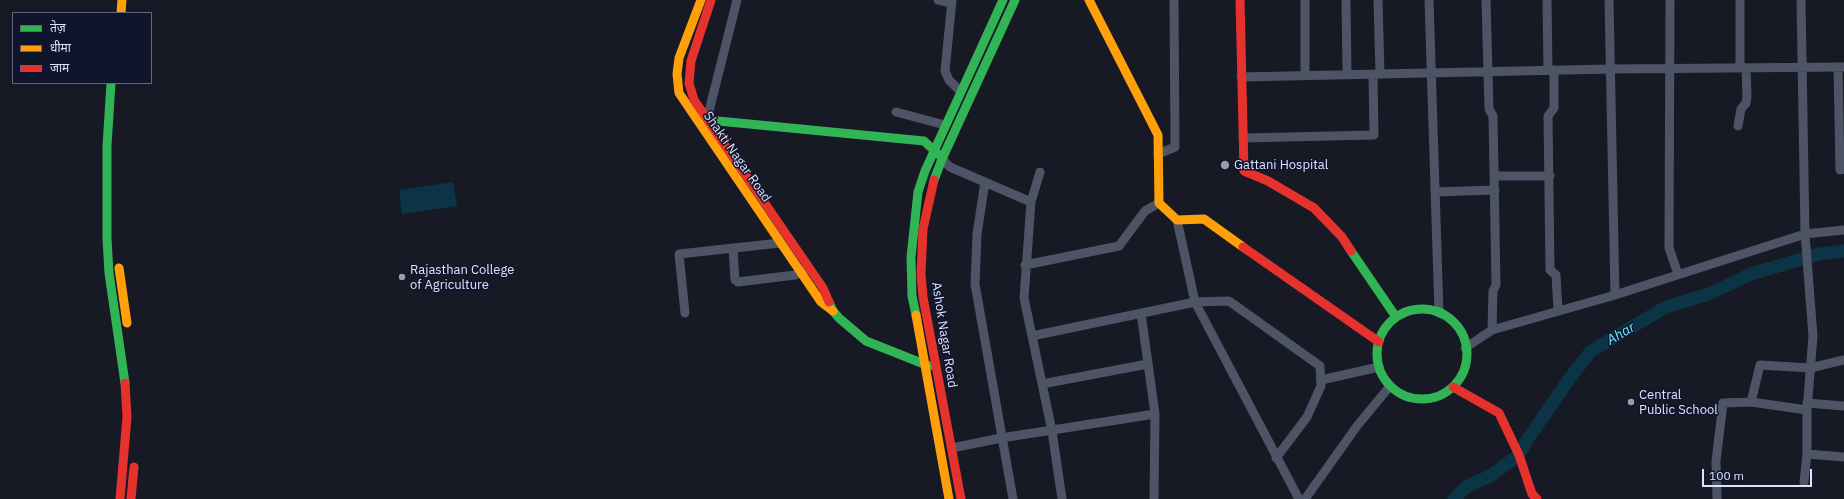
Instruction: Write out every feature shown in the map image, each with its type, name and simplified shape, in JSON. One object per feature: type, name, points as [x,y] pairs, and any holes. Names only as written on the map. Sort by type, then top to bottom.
[{"type":"main road","points":[[112,0],[112,12]]},
{"type":"main road","points":[[121,12],[122,0]]},
{"type":"main road","name":"Shakti Nagar Road","points":[[701,0],[679,58],[677,74],[678,90],[681,98],[821,302],[833,311],[853,332],[866,341],[923,365],[935,368]]},
{"type":"main road","name":"Shakti Nagar Road","points":[[711,0],[693,53],[689,75],[691,95],[809,266],[827,294],[833,311]]},
{"type":"main road","points":[[949,499],[941,450],[923,365],[912,296],[911,257],[918,192],[934,150],[960,91],[1003,0]]},
{"type":"main road","name":"Ashok Nagar Road","points":[[961,499],[935,368],[923,297],[921,274],[922,243],[929,198],[942,159],[1015,0]]},
{"type":"main road","points":[[1089,0],[1158,135],[1159,203],[1177,220],[1204,219],[1379,342]]},
{"type":"main road","points":[[1240,0],[1244,171],[1268,181],[1314,208],[1342,237],[1396,317]]},
{"type":"main road","points":[[111,84],[107,146],[107,239],[109,273],[124,369],[127,417],[120,499]]},
{"type":"main road","points":[[117,145],[119,84]]},
{"type":"main road","points":[[711,124],[735,123],[924,141],[942,159]]},
{"type":"main road","points":[[116,161],[116,208]]},
{"type":"main road","points":[[118,258],[129,335]]},
{"type":"main road","points":[[1424,309],[1439,313],[1457,326],[1464,340],[1465,364],[1459,379],[1453,387],[1440,396],[1422,400],[1407,397],[1395,391],[1384,380],[1377,361],[1379,342],[1383,331],[1396,317],[1411,310],[1424,309]]},
{"type":"main road","points":[[1453,387],[1499,413],[1519,455],[1532,494],[1537,499]]},
{"type":"main road","points":[[131,499],[134,461]]},
{"type":"street","points":[[702,129],[711,124],[737,0]]},
{"type":"street","points":[[938,0],[952,1],[945,71],[949,80],[960,91]]},
{"type":"street","points":[[1158,154],[1175,147],[1174,0]]},
{"type":"street","points":[[1305,0],[1305,75]]},
{"type":"street","points":[[1346,0],[1347,74]]},
{"type":"street","points":[[1243,138],[1374,135],[1378,0]]},
{"type":"street","points":[[1429,0],[1439,313]]},
{"type":"street","points":[[1486,0],[1489,108],[1493,116],[1495,190],[1496,285],[1492,291],[1492,330]]},
{"type":"street","points":[[1548,0],[1554,108],[1548,116],[1550,176],[1550,270],[1556,275],[1558,311]]},
{"type":"street","points":[[1609,0],[1615,295]]},
{"type":"street","points":[[1670,0],[1669,248],[1678,274]]},
{"type":"street","points":[[1738,126],[1741,109],[1746,103],[1747,97],[1743,68],[1740,0]]},
{"type":"street","points":[[1801,0],[1805,234],[1813,336],[1807,407],[1807,454],[1804,482]]},
{"type":"street","points":[[1241,77],[1488,71],[1841,67],[1842,111],[1840,170],[1844,170]]},
{"type":"street","points":[[896,112],[945,125]]},
{"type":"street","points":[[942,159],[950,167],[1030,202]]},
{"type":"street","points":[[1040,172],[1030,202],[1024,298],[1052,431],[1062,499]]},
{"type":"street","points":[[1494,176],[1550,176]]},
{"type":"street","points":[[985,182],[977,234],[975,284],[1012,499]]},
{"type":"street","points":[[1435,192],[1495,190]]},
{"type":"street","points":[[1025,265],[1119,246],[1145,211],[1159,203]]},
{"type":"street","points":[[1177,220],[1195,302],[1276,458],[1304,499],[1357,426],[1390,386]]},
{"type":"street","points":[[1465,348],[1492,330],[1615,295],[1805,234],[1844,230]]},
{"type":"street","points":[[686,313],[680,254],[780,243]]},
{"type":"street","points":[[732,248],[735,280],[738,282],[793,276],[801,273],[809,266]]},
{"type":"street","points":[[1032,336],[1195,302],[1229,301],[1320,366],[1321,386],[1307,417],[1276,458]]},
{"type":"street","points":[[1141,313],[1155,414],[1154,499]]},
{"type":"street","points":[[1751,402],[1760,365],[1810,368],[1844,360]]},
{"type":"street","points":[[1042,384],[1148,364]]},
{"type":"street","points":[[1321,380],[1379,367]]},
{"type":"street","points":[[1717,499],[1716,461],[1723,404],[1751,402],[1807,407],[1844,406]]},
{"type":"street","points":[[952,448],[1001,438],[1155,414]]},
{"type":"street","points":[[1807,454],[1844,457]]},
{"type":"water","points":[[453,182],[457,206],[402,214],[399,190]]},
{"type":"waterway","name":"Ahar","points":[[1454,499],[1466,487],[1490,476],[1519,455],[1527,440],[1570,378],[1591,351],[1666,307],[1709,294],[1751,274],[1819,254],[1844,251]]},
{"type":"traffic: fast","points":[[916,315],[912,296],[911,257],[918,192],[925,171],[1003,0]]},
{"type":"traffic: fast","points":[[934,180],[942,159],[1015,0]]},
{"type":"traffic: fast","points":[[111,84],[107,146],[107,239],[109,273],[125,383]]},
{"type":"traffic: fast","points":[[708,120],[924,141],[939,155]]},
{"type":"traffic: fast","points":[[1351,251],[1396,317]]},
{"type":"traffic: fast","points":[[829,302],[833,311],[839,318],[866,341],[929,366]]},
{"type":"traffic: fast","points":[[1422,309],[1439,313],[1454,322],[1463,337],[1467,354],[1463,371],[1454,386],[1439,395],[1422,399],[1405,395],[1390,386],[1381,371],[1377,354],[1381,337],[1390,322],[1405,313],[1422,309]]},
{"type":"traffic: slow","points":[[121,12],[122,0]]},
{"type":"traffic: slow","points":[[701,0],[679,58],[677,74],[679,93],[821,302],[833,311]]},
{"type":"traffic: slow","points":[[1089,0],[1158,135],[1159,203],[1177,220],[1204,219],[1243,247]]},
{"type":"traffic: slow","points":[[119,268],[127,323]]},
{"type":"traffic: slow","points":[[916,315],[949,499]]},
{"type":"traffic: jam","points":[[711,0],[691,61],[689,83],[694,100],[823,288],[829,302]]},
{"type":"traffic: jam","points":[[1240,0],[1244,171],[1268,181],[1314,208],[1342,237],[1351,251]]},
{"type":"traffic: jam","points":[[934,180],[923,229],[921,274],[923,297],[961,499]]},
{"type":"traffic: jam","points":[[1243,247],[1379,342]]},
{"type":"traffic: jam","points":[[120,499],[127,417],[125,383]]},
{"type":"traffic: jam","points":[[1453,387],[1499,413],[1519,455],[1532,494],[1537,499]]},
{"type":"traffic: jam","points":[[131,499],[134,467]]},
{"type":"place","name":"Gattani Hospital","points":[[1225,165]]},
{"type":"place","name":"Rajasthan College of Agriculture","points":[[402,277]]},
{"type":"place","name":"Central Public School","points":[[1631,402]]}]
